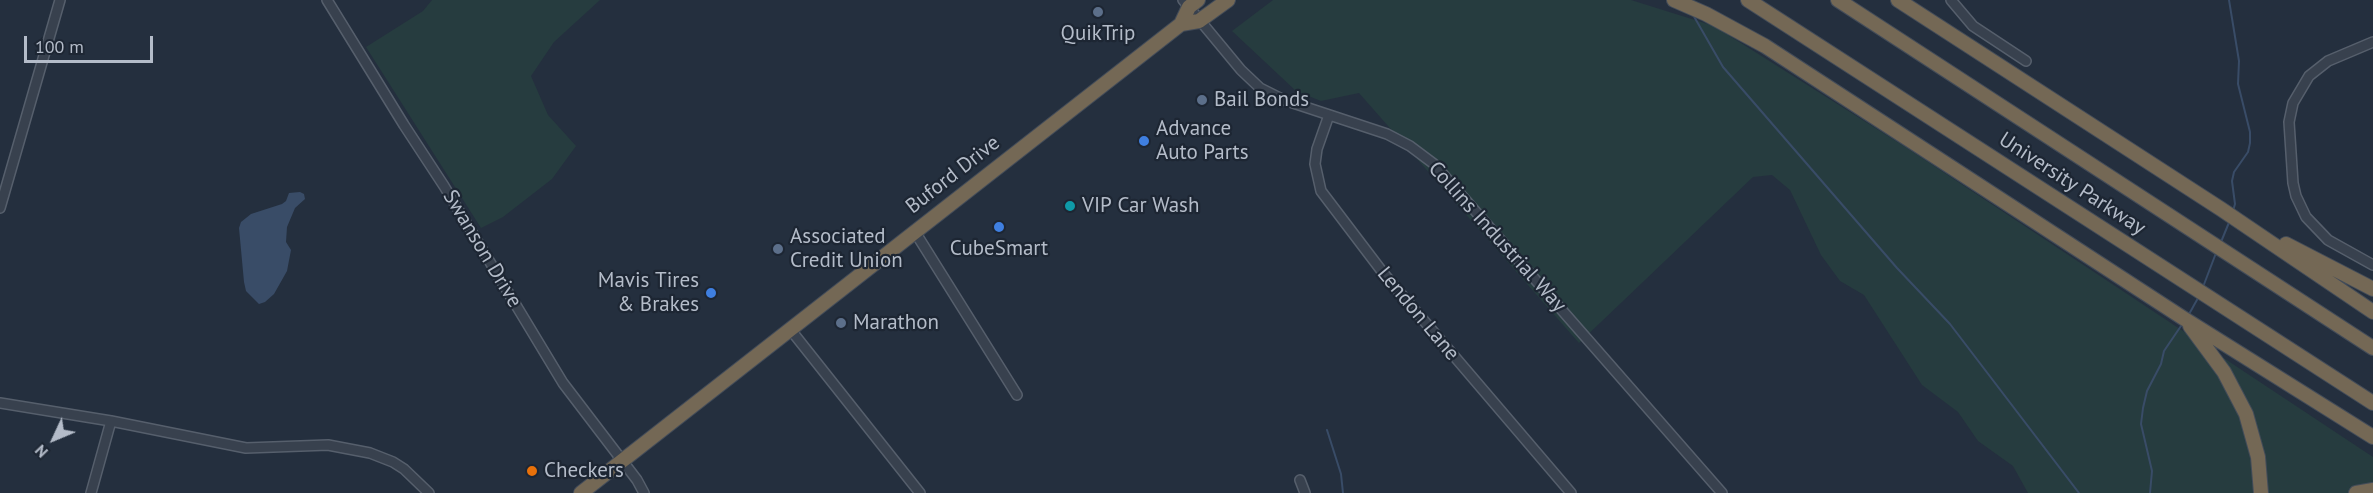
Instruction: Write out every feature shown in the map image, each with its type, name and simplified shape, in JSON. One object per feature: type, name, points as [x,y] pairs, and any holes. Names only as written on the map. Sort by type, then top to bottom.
[{"type":"highway","name":"Buford Drive","points":[[1180,24],[1199,21],[1228,0]]},
{"type":"highway","points":[[1674,0],[1706,14],[1765,46],[2183,318],[2373,437]]},
{"type":"highway","name":"University Parkway","points":[[1748,0],[2373,403]]},
{"type":"highway","name":"University Parkway","points":[[1838,0],[2373,348]]},
{"type":"highway","points":[[1898,0],[2221,209],[2373,312]]},
{"type":"highway","name":"Buford Drive","points":[[581,493],[1180,24],[1190,2]]},
{"type":"highway","points":[[2221,209],[2373,289]]},
{"type":"highway","points":[[2183,318],[2224,372],[2246,414],[2258,457],[2261,493]]},
{"type":"highway","points":[[2355,493],[2373,490]]},
{"type":"street","points":[[0,208],[60,0]]},
{"type":"street","name":"Swanson Drive","points":[[327,0],[404,126],[444,186],[563,383],[645,493]]},
{"type":"street","points":[[1952,0],[1973,26],[2026,62]]},
{"type":"street","name":"Collins Industrial Way","points":[[1190,2],[1199,21],[1240,70],[1260,88],[1284,100],[1402,141],[1434,164],[1722,493]]},
{"type":"street","points":[[2373,42],[2328,61],[2309,76],[2293,103],[2289,122],[2289,138],[2295,189],[2306,217],[2328,240],[2373,265]]},
{"type":"street","name":"Lendon Lane","points":[[1329,115],[1317,149],[1315,164],[1321,191],[1384,274],[1571,493]]},
{"type":"street","points":[[915,232],[1017,395]]},
{"type":"street","points":[[790,329],[920,493]]},
{"type":"street","points":[[0,403],[111,421],[246,448],[328,445],[370,453],[404,469],[429,493]]},
{"type":"street","points":[[91,493],[111,421]]},
{"type":"street","points":[[1300,480],[1305,493]]},
{"type":"green space","points":[[432,0],[600,0],[554,42],[531,76],[548,115],[576,146],[552,179],[503,217],[481,228],[366,47],[423,11]]},
{"type":"green space","points":[[1273,0],[1631,0],[1714,26],[1907,148],[2373,457],[2373,493],[2028,493],[2013,466],[1978,441],[1958,412],[1922,385],[1864,295],[1840,281],[1821,255],[1790,190],[1772,175],[1753,177],[1579,343],[1359,93],[1321,101],[1296,91],[1232,31]]},
{"type":"water","points":[[289,193],[304,194],[305,199],[295,208],[287,227],[286,242],[291,250],[287,271],[274,294],[259,304],[246,291],[244,282],[239,228],[241,222],[251,214],[282,204]]},
{"type":"waterway","points":[[2229,0],[2239,61],[2238,84],[2250,132],[2248,152],[2234,172],[2232,181],[2235,204],[2233,211]]},
{"type":"waterway","points":[[1692,13],[1723,67],[1897,268],[1950,324],[2079,493]]},
{"type":"waterway","points":[[2221,242],[2230,220]]},
{"type":"waterway","points":[[2203,287],[2216,253]]},
{"type":"waterway","points":[[2188,316],[2198,298]]},
{"type":"waterway","points":[[2150,493],[2152,471],[2141,424],[2143,408],[2147,391],[2161,364],[2164,351],[2183,323]]},
{"type":"waterway","points":[[1327,430],[1341,474],[1343,493]]},
{"type":"place","name":"QuikTrip","points":[[1098,12]]},
{"type":"place","name":"Bail Bonds","points":[[1202,100]]},
{"type":"place","name":"Advance Auto Parts","points":[[1144,141]]},
{"type":"place","name":"VIP Car Wash","points":[[1070,206]]},
{"type":"place","name":"CubeSmart","points":[[999,227]]},
{"type":"place","name":"Associated Credit Union","points":[[778,249]]},
{"type":"place","name":"Mavis Tires & Brakes","points":[[711,293]]},
{"type":"place","name":"Marathon","points":[[841,323]]},
{"type":"place","name":"Checkers","points":[[532,471]]}]
